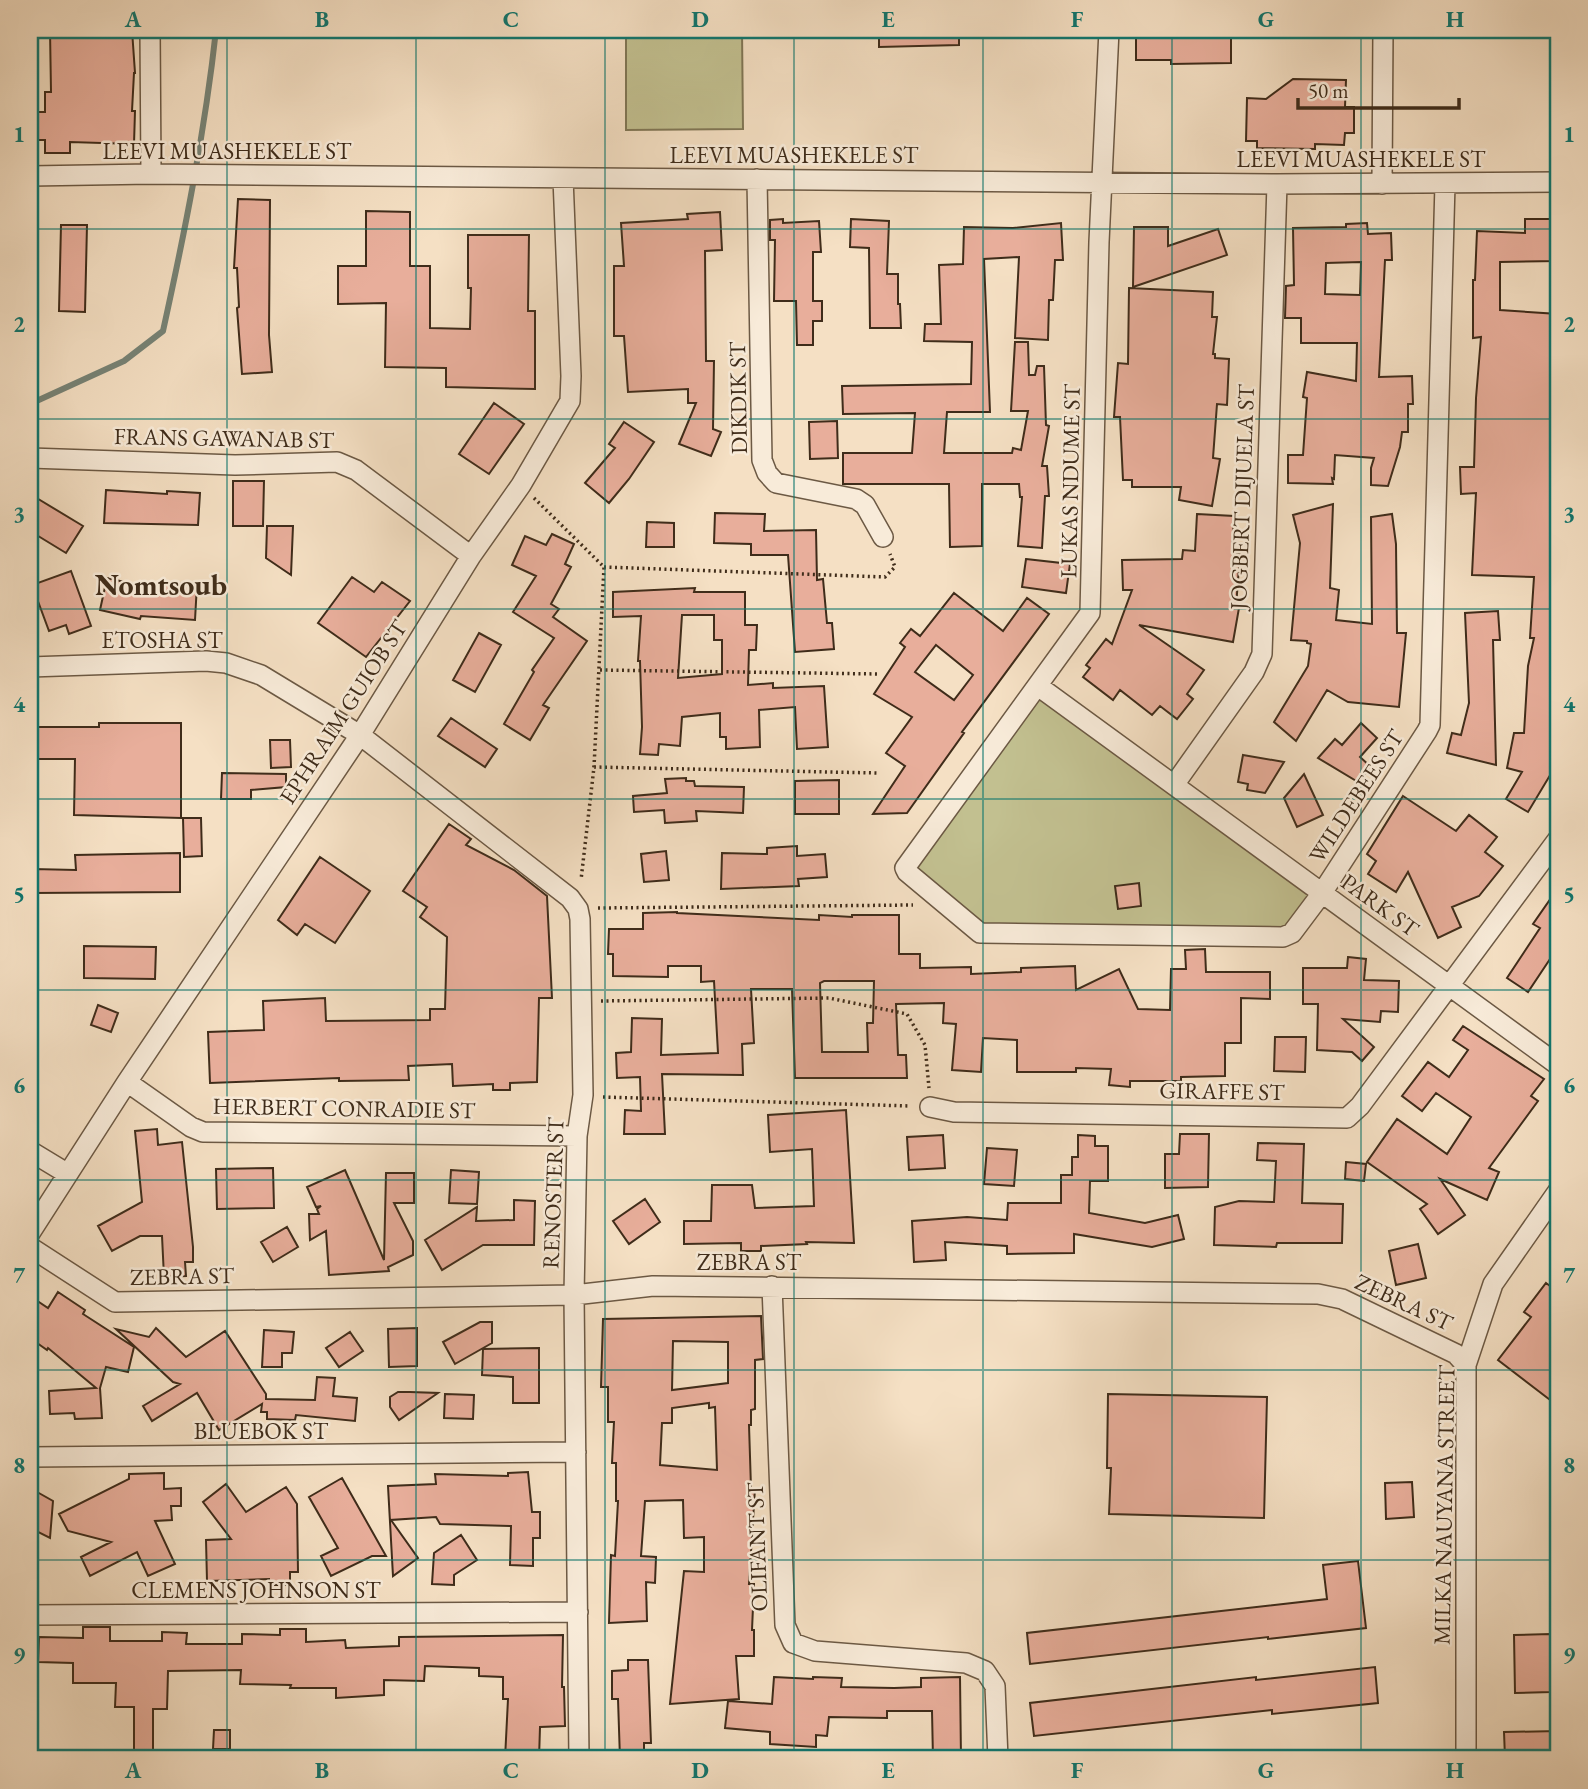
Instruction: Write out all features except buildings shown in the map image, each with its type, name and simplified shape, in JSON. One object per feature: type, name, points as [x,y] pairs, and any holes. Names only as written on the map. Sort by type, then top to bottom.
[{"type":"street","points":[[150,30],[151,174]]},
{"type":"street","name":"LUKAS NDUME ST","points":[[907,873],[905,868],[908,862],[1086,621],[1092,604],[1102,182],[1109,30]]},
{"type":"street","points":[[1382,184],[1383,30]]},
{"type":"street","name":"LEEVI MUASHEKELE ST","points":[[30,176],[171,174],[1277,184],[1558,182]]},
{"type":"street","name":"EPHRAIM GUIOB ST","points":[[30,1233],[127,1082],[360,735],[471,556],[521,485],[570,401],[572,376],[564,178]]},
{"type":"street","name":"DIKDIK ST","points":[[757,179],[762,460],[766,473],[776,484],[856,499],[865,505],[883,537]]},
{"type":"street","name":"JOGBERT DIJUELA ST","points":[[1174,785],[1254,672],[1262,654],[1277,184]]},
{"type":"street","name":"WILDEBEES ST","points":[[907,873],[979,933],[1283,937],[1292,933],[1322,893],[1429,728],[1445,184]]},
{"type":"street","name":"FRANS GAWANAB ST","points":[[30,458],[235,465],[337,462],[356,470],[471,556]]},
{"type":"street","name":"ETOSHA ST","points":[[30,667],[206,661],[226,663],[261,675],[360,735]]},
{"type":"street","name":"PARK ST","points":[[1038,686],[1558,1065]]},
{"type":"street","points":[[360,735],[570,898],[578,909]]},
{"type":"street","points":[[1448,985],[1558,839]]},
{"type":"street","name":"RENOSTER ST","points":[[578,909],[583,1095],[576,1136],[574,1295],[579,1759]]},
{"type":"street","name":"GIRAFFE ST","points":[[930,1107],[954,1112],[1347,1118],[1360,1106],[1448,985]]},
{"type":"street","name":"HERBERT CONRADIE ST","points":[[127,1082],[191,1128],[203,1132],[576,1136]]},
{"type":"street","points":[[30,1151],[68,1174]]},
{"type":"street","name":"MILKA NAUYANA STREET","points":[[1466,1759],[1466,1365],[1493,1284],[1558,1191]]},
{"type":"street","name":"ZEBRA ST","points":[[30,1247],[115,1302],[574,1295],[653,1286],[1331,1295],[1456,1354],[1466,1365]]},
{"type":"street","name":"OLIFANT ST","points":[[772,1286],[785,1625],[793,1643],[815,1651],[966,1663],[985,1671],[995,1686],[998,1759]]},
{"type":"street","name":"BLUEBOK ST","points":[[30,1457],[576,1452]]},
{"type":"street","name":"CLEMENS JOHNSON ST","points":[[30,1615],[482,1615],[578,1612]]},
{"type":"path","points":[[521,485],[604,567],[885,577],[895,567],[883,537]]},
{"type":"path","points":[[604,567],[594,767],[578,909],[946,904]]},
{"type":"path","points":[[600,670],[879,674]]},
{"type":"path","points":[[594,767],[877,773]]},
{"type":"path","points":[[581,1001],[829,998],[907,1014],[915,1023],[925,1045],[930,1107],[583,1095]]},
{"type":"shaded area","points":[[626,30],[742,30],[743,129],[626,130]]},
{"type":"shaded area","points":[[1038,686],[1322,893],[1292,933],[980,933],[908,862]]},
{"type":"waterway","points":[[30,404],[124,361],[163,331],[194,181],[216,30]]},
{"type":"district","name":"Nomtsoub","points":[[161,584]]}]
